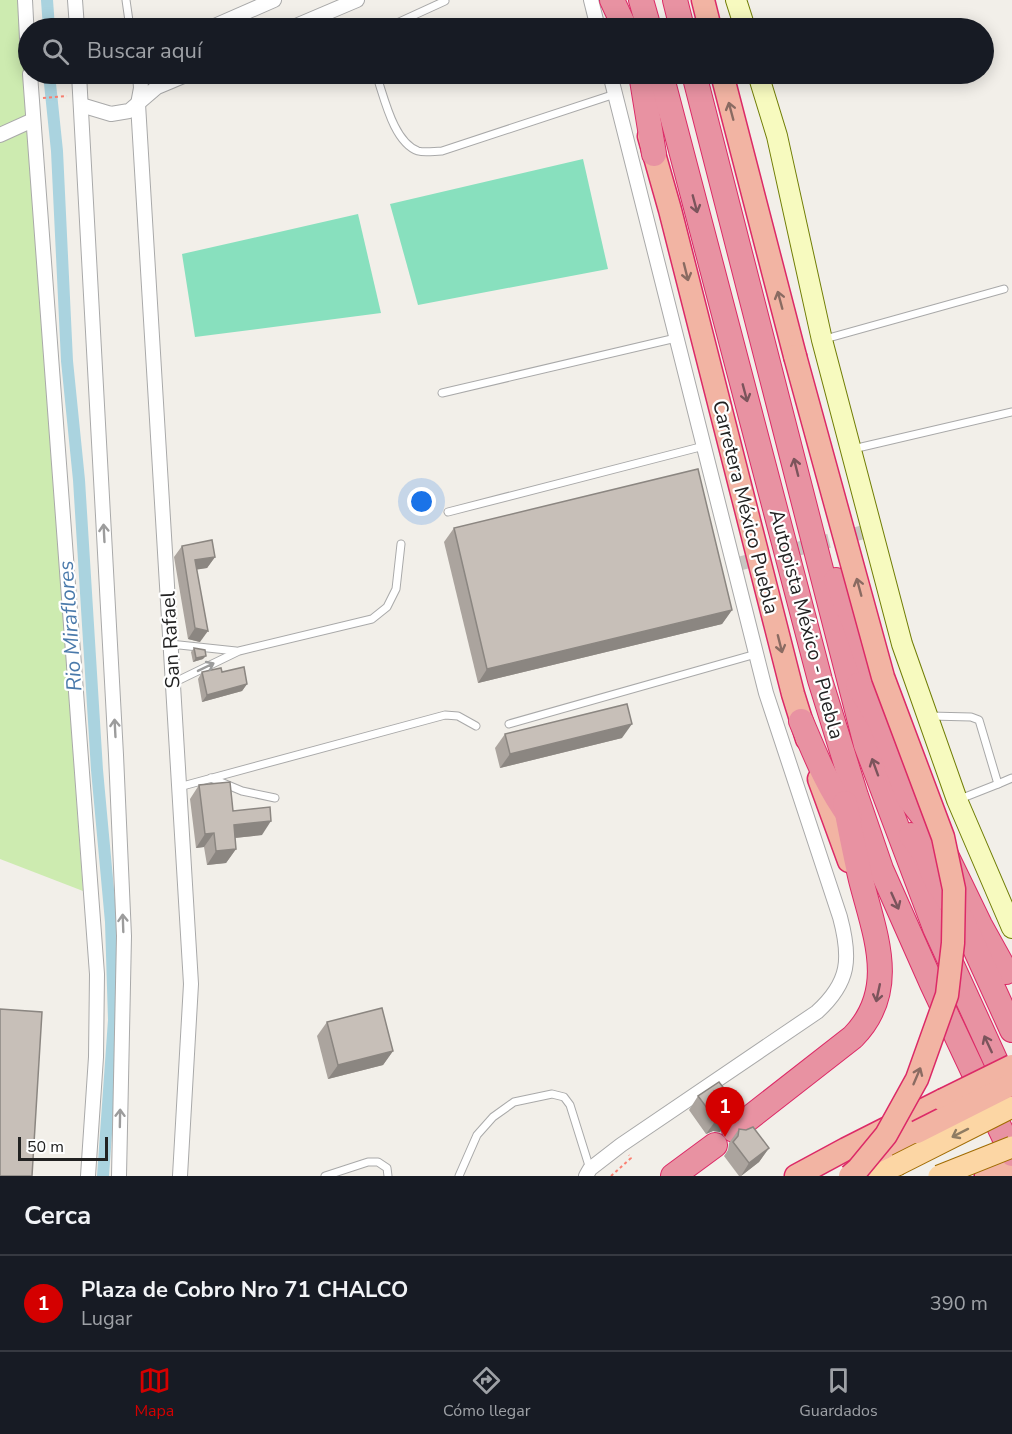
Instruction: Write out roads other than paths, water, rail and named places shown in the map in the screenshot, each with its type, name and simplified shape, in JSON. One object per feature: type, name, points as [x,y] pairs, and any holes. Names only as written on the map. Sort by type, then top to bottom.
[{"type":"highway","points":[[612,0],[616,18]]},
{"type":"highway","points":[[612,0],[620,18]]},
{"type":"highway","points":[[629,0],[632,18]]},
{"type":"highway","points":[[641,0],[646,18]]},
{"type":"highway","points":[[675,0],[680,18]]},
{"type":"highway","points":[[692,0],[694,18]]},
{"type":"highway","points":[[703,0],[708,18]]},
{"type":"highway","name":"Carretera México Puebla","points":[[635,84],[801,721],[875,935]]},
{"type":"highway","points":[[644,84],[654,154]]},
{"type":"highway","points":[[647,84],[681,147]]},
{"type":"highway","name":"Autopista México - Puebla","points":[[664,84],[820,680],[881,869],[1012,1154]]},
{"type":"highway","name":"Autopista México - Puebla","points":[[696,84],[866,745],[935,928],[1012,1098]]},
{"type":"highway","points":[[702,84],[706,122]]},
{"type":"highway","points":[[725,84],[795,356],[884,677],[943,837],[954,889],[953,943],[947,995],[917,1079],[886,1135],[850,1176]]},
{"type":"highway","points":[[810,523],[854,621],[879,694],[897,730],[935,832],[1009,978]]},
{"type":"highway","points":[[845,664],[881,723],[908,798],[935,832]]},
{"type":"highway","points":[[734,1130],[861,1028],[875,1005],[879,993],[881,965],[858,869],[820,680]]},
{"type":"highway","points":[[801,721],[819,764],[847,814],[864,836],[881,869]]},
{"type":"highway","points":[[887,801],[924,853],[937,882],[962,920],[1012,1029]]},
{"type":"highway","points":[[974,950],[1009,978]]},
{"type":"highway","points":[[795,1176],[1012,1066]]},
{"type":"highway","points":[[820,1176],[917,1132],[1012,1084]]},
{"type":"highway","points":[[673,1176],[715,1145]]},
{"type":"highway","points":[[986,1176],[1012,1165]]},
{"type":"main road","points":[[736,0],[742,18]]},
{"type":"main road","points":[[761,84],[777,136],[822,340],[902,644],[957,800],[1012,928]]},
{"type":"main road","points":[[870,1176],[897,1165],[1012,1107]]},
{"type":"main road","points":[[939,1176],[1012,1147]]},
{"type":"street","points":[[25,0],[26,18]]},
{"type":"street","points":[[75,0],[76,18]]},
{"type":"street","points":[[233,18],[274,0]]},
{"type":"street","points":[[315,18],[357,0]]},
{"type":"street","points":[[591,0],[596,18]]},
{"type":"street","points":[[30,84],[97,974],[96,1057],[88,1176]]},
{"type":"street","points":[[78,84],[76,100],[115,731],[124,936],[119,1176]]},
{"type":"street","name":"San Rafael","points":[[139,84],[138,104],[191,984],[180,1176]]},
{"type":"street","points":[[76,100],[111,114],[129,111],[157,87],[164,84]]},
{"type":"street","points":[[588,1173],[621,1145],[817,1012],[830,1000],[838,987],[847,958],[840,917],[766,693],[612,84]]},
{"type":"street","points":[[0,135],[33,120]]},
{"type":"lane","points":[[126,0],[129,18]]},
{"type":"lane","points":[[408,18],[445,1]]},
{"type":"lane","points":[[380,84],[396,129],[405,143],[420,151],[442,151],[615,94]]},
{"type":"lane","points":[[822,340],[1004,289]]},
{"type":"lane","points":[[442,393],[676,338]]},
{"type":"lane","points":[[851,450],[1012,412]]},
{"type":"lane","points":[[448,512],[704,446]]},
{"type":"lane","points":[[173,683],[239,651],[372,619],[387,607],[396,589],[401,544]]},
{"type":"lane","points":[[170,644],[239,651]]},
{"type":"lane","points":[[509,724],[756,654]]},
{"type":"lane","points":[[179,787],[445,715],[458,716],[476,726]]},
{"type":"lane","points":[[927,716],[971,717],[979,720],[998,784]]},
{"type":"lane","points":[[211,778],[242,792],[275,798]]},
{"type":"lane","points":[[957,800],[1012,778]]},
{"type":"lane","points":[[459,1176],[477,1135],[493,1117],[514,1102],[552,1094],[564,1097],[570,1105],[588,1173]]},
{"type":"lane","points":[[325,1176],[368,1162],[378,1162],[387,1168],[388,1176]]},
{"type":"waterway","name":"Rio Miraflores","points":[[47,0],[48,18]]},
{"type":"waterway","name":"Rio Miraflores","points":[[50,84],[57,151],[67,361],[79,480],[97,770],[111,922],[114,1020],[103,1176]]},
{"type":"tunnel","points":[[734,565],[872,530]]},
{"type":"place","name":"Plaza de Cobro Nro 71 CHALCO","points":[[725,1137]]}]
